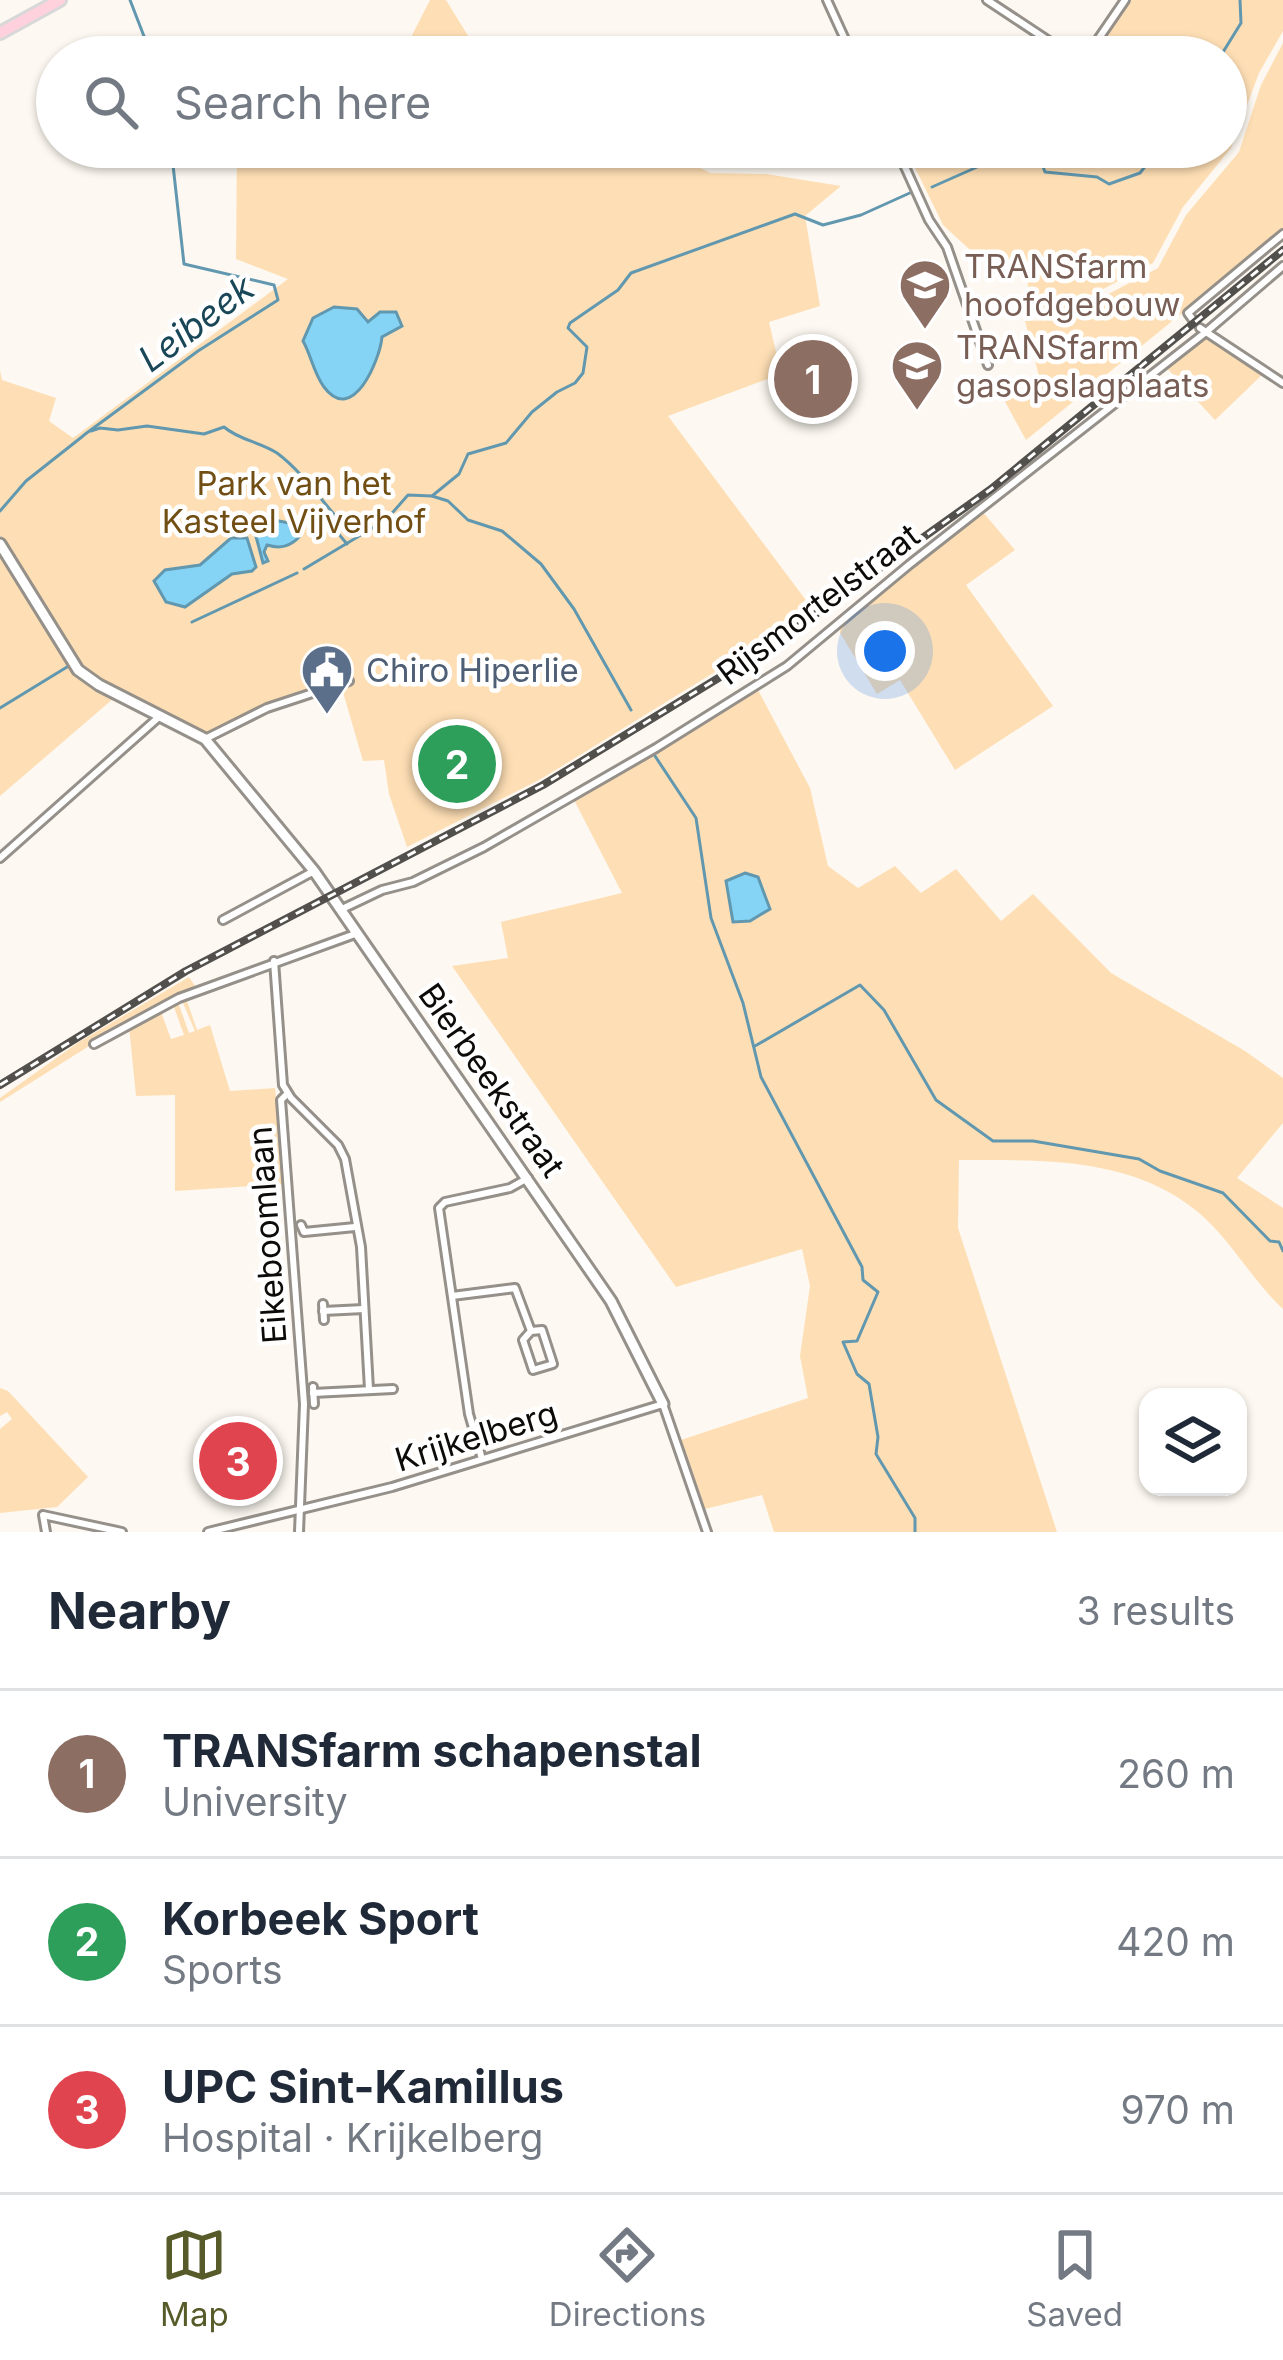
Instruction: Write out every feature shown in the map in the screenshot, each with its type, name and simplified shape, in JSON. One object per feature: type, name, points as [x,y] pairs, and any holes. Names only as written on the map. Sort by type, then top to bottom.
[{"type":"main road","points":[[0,33],[60,0]]},
{"type":"street","points":[[827,0],[843,36]]},
{"type":"street","points":[[987,0],[1041,36]]},
{"type":"street","points":[[1100,36],[1125,0]]},
{"type":"street","points":[[905,168],[946,247],[988,365]]},
{"type":"street","points":[[1191,317],[1283,234]]},
{"type":"street","name":"Rijsmortelstraat","points":[[339,911],[382,890],[412,882],[502,837],[787,666],[1283,266]]},
{"type":"street","points":[[1203,330],[1283,383]]},
{"type":"street","name":"Bierbeekstraat","points":[[0,544],[78,670],[205,740],[314,871],[611,1301],[663,1404],[707,1532]]},
{"type":"street","points":[[205,740],[267,708],[349,681]]},
{"type":"street","points":[[0,858],[160,716]]},
{"type":"street","points":[[223,920],[314,871]]},
{"type":"street","points":[[94,1045],[179,998],[356,934]]},
{"type":"street","name":"Eikeboomlaan","points":[[274,961],[279,1072],[287,1094],[281,1100],[304,1404],[301,1509]]},
{"type":"street","points":[[287,1094],[338,1145],[345,1160],[361,1247],[369,1389]]},
{"type":"street","points":[[482,1459],[469,1414],[440,1206],[510,1188],[527,1178]]},
{"type":"street","points":[[301,1225],[304,1232],[356,1227]]},
{"type":"street","points":[[452,1296],[515,1288],[531,1331]]},
{"type":"street","points":[[323,1312],[364,1309]]},
{"type":"street","points":[[542,1330],[554,1364],[533,1370],[523,1340],[531,1331],[542,1330]]},
{"type":"street","points":[[314,1404],[313,1390],[393,1389]]},
{"type":"street","name":"Krijkelberg","points":[[208,1532],[392,1487],[663,1404]]},
{"type":"street","points":[[299,1532],[301,1509]]},
{"type":"street","points":[[46,1532],[43,1515],[122,1532]]},
{"type":"green space","points":[[430,0],[446,0],[468,36],[412,36]]},
{"type":"green space","points":[[1127,0],[1283,0],[1283,31],[1247,105],[1247,36],[1102,36]]},
{"type":"green space","points":[[1283,43],[1283,231],[1026,440],[1003,398],[1042,388],[1025,321],[1059,320],[1158,268],[1186,215],[1226,168],[1247,168],[1247,128],[1261,85]]},
{"type":"green space","name":"Park van het Kasteel Vijverhof","points":[[237,168],[700,168],[841,186],[805,216],[820,306],[769,322],[781,374],[668,416],[814,611],[541,779],[407,847],[389,794],[384,760],[363,761],[340,682],[209,735],[84,670],[0,535],[0,371],[2,380],[56,398],[49,421],[73,438],[288,279],[236,259]]},
{"type":"green space","points":[[915,168],[1215,168],[1183,207],[1153,263],[1055,314],[1030,315],[1026,260],[981,260],[943,225]]},
{"type":"green space","points":[[1205,336],[1264,373],[1215,420],[1165,366]]},
{"type":"green space","points":[[982,511],[1015,550],[966,585],[1053,706],[955,770],[900,680],[877,694],[840,627]]},
{"type":"green space","points":[[0,554],[73,673],[114,698],[0,796]]},
{"type":"green space","points":[[757,688],[810,788],[828,866],[858,888],[895,866],[921,893],[956,869],[1001,921],[1033,894],[1111,973],[1283,1078],[1283,1123],[1237,1178],[1283,1208],[1283,1309],[1198,1212],[1144,1180],[1084,1165],[959,1160],[958,1228],[1057,1532],[774,1532],[762,1495],[705,1509],[681,1440],[808,1398],[800,1356],[810,1286],[802,1249],[676,1287],[452,966],[508,958],[501,922],[622,893],[574,800]]},
{"type":"green space","points":[[189,977],[197,989],[121,1026],[0,1102],[79,1042]]},
{"type":"green space","points":[[187,1001],[197,1030],[210,1025],[230,1091],[275,1088],[284,1184],[175,1191],[175,1095],[136,1096],[129,1026],[160,1009],[171,1039],[184,1035],[174,1007],[179,1005],[189,1033],[195,1031],[183,1003]]},
{"type":"green space","points":[[0,1388],[88,1477],[57,1507],[0,1513],[0,1429],[12,1419],[7,1412],[0,1416]]},
{"type":"water","points":[[334,307],[357,309],[368,322],[380,312],[396,312],[402,326],[382,337],[363,385],[345,399],[324,387],[303,341],[313,318]]},
{"type":"water","points":[[279,521],[299,525],[300,536],[285,546],[267,545],[268,561],[263,563],[254,529]]},
{"type":"water","points":[[231,538],[247,538],[256,567],[252,571],[232,574],[185,607],[166,602],[154,581],[165,570],[200,565]]},
{"type":"water","points":[[745,873],[758,877],[770,909],[750,921],[733,922],[726,881]]},
{"type":"waterway","name":"Leibeek","points":[[130,0],[144,36]]},
{"type":"waterway","points":[[1233,36],[1241,23],[1240,0]]},
{"type":"waterway","name":"Leibeek","points":[[84,435],[198,351],[278,300],[274,285],[184,264],[173,168]]},
{"type":"waterway","points":[[932,187],[975,168]]},
{"type":"waterway","points":[[1044,168],[1045,172],[1097,177],[1109,184],[1144,168]]},
{"type":"waterway","points":[[304,569],[386,520],[408,495],[432,496],[459,474],[468,454],[506,443],[532,412],[575,383],[583,373],[587,347],[568,328],[570,323],[618,290],[631,273],[795,214],[823,225],[861,215],[912,192]]},
{"type":"waterway","points":[[91,431],[147,426],[204,434],[224,427],[277,453],[294,467],[338,519],[337,532],[347,544]]},
{"type":"waterway","points":[[0,511],[26,481],[83,436]]},
{"type":"waterway","points":[[432,496],[448,501],[468,520],[502,531],[541,564],[574,609],[631,710]]},
{"type":"waterway","points":[[192,622],[297,573]]},
{"type":"waterway","points":[[0,708],[67,667]]},
{"type":"waterway","points":[[655,756],[696,818],[711,918],[743,1003],[761,1077],[862,1267],[863,1280],[878,1292],[857,1341],[843,1342],[857,1374],[869,1384],[878,1437],[876,1454],[915,1518],[915,1532]]},
{"type":"waterway","points":[[755,1046],[860,985],[884,1010],[936,1100],[993,1141],[1033,1141],[1139,1159],[1223,1193],[1270,1241],[1279,1242],[1283,1251]]},
{"type":"railway","points":[[0,1085],[186,971],[543,785],[771,646],[991,489],[1283,250]]},
{"type":"place","name":"TRANSfarm hoofdgebouw","points":[[925,331]]},
{"type":"place","name":"TRANSfarm schapenstal","points":[[813,379]]},
{"type":"place","name":"TRANSfarm gasopslagplaats","points":[[917,412]]},
{"type":"place","name":"Chiro Hiperlie","points":[[327,716]]},
{"type":"place","name":"Korbeek Sport","points":[[457,764]]},
{"type":"place","name":"UPC Sint-Kamillus","points":[[238,1461]]}]
